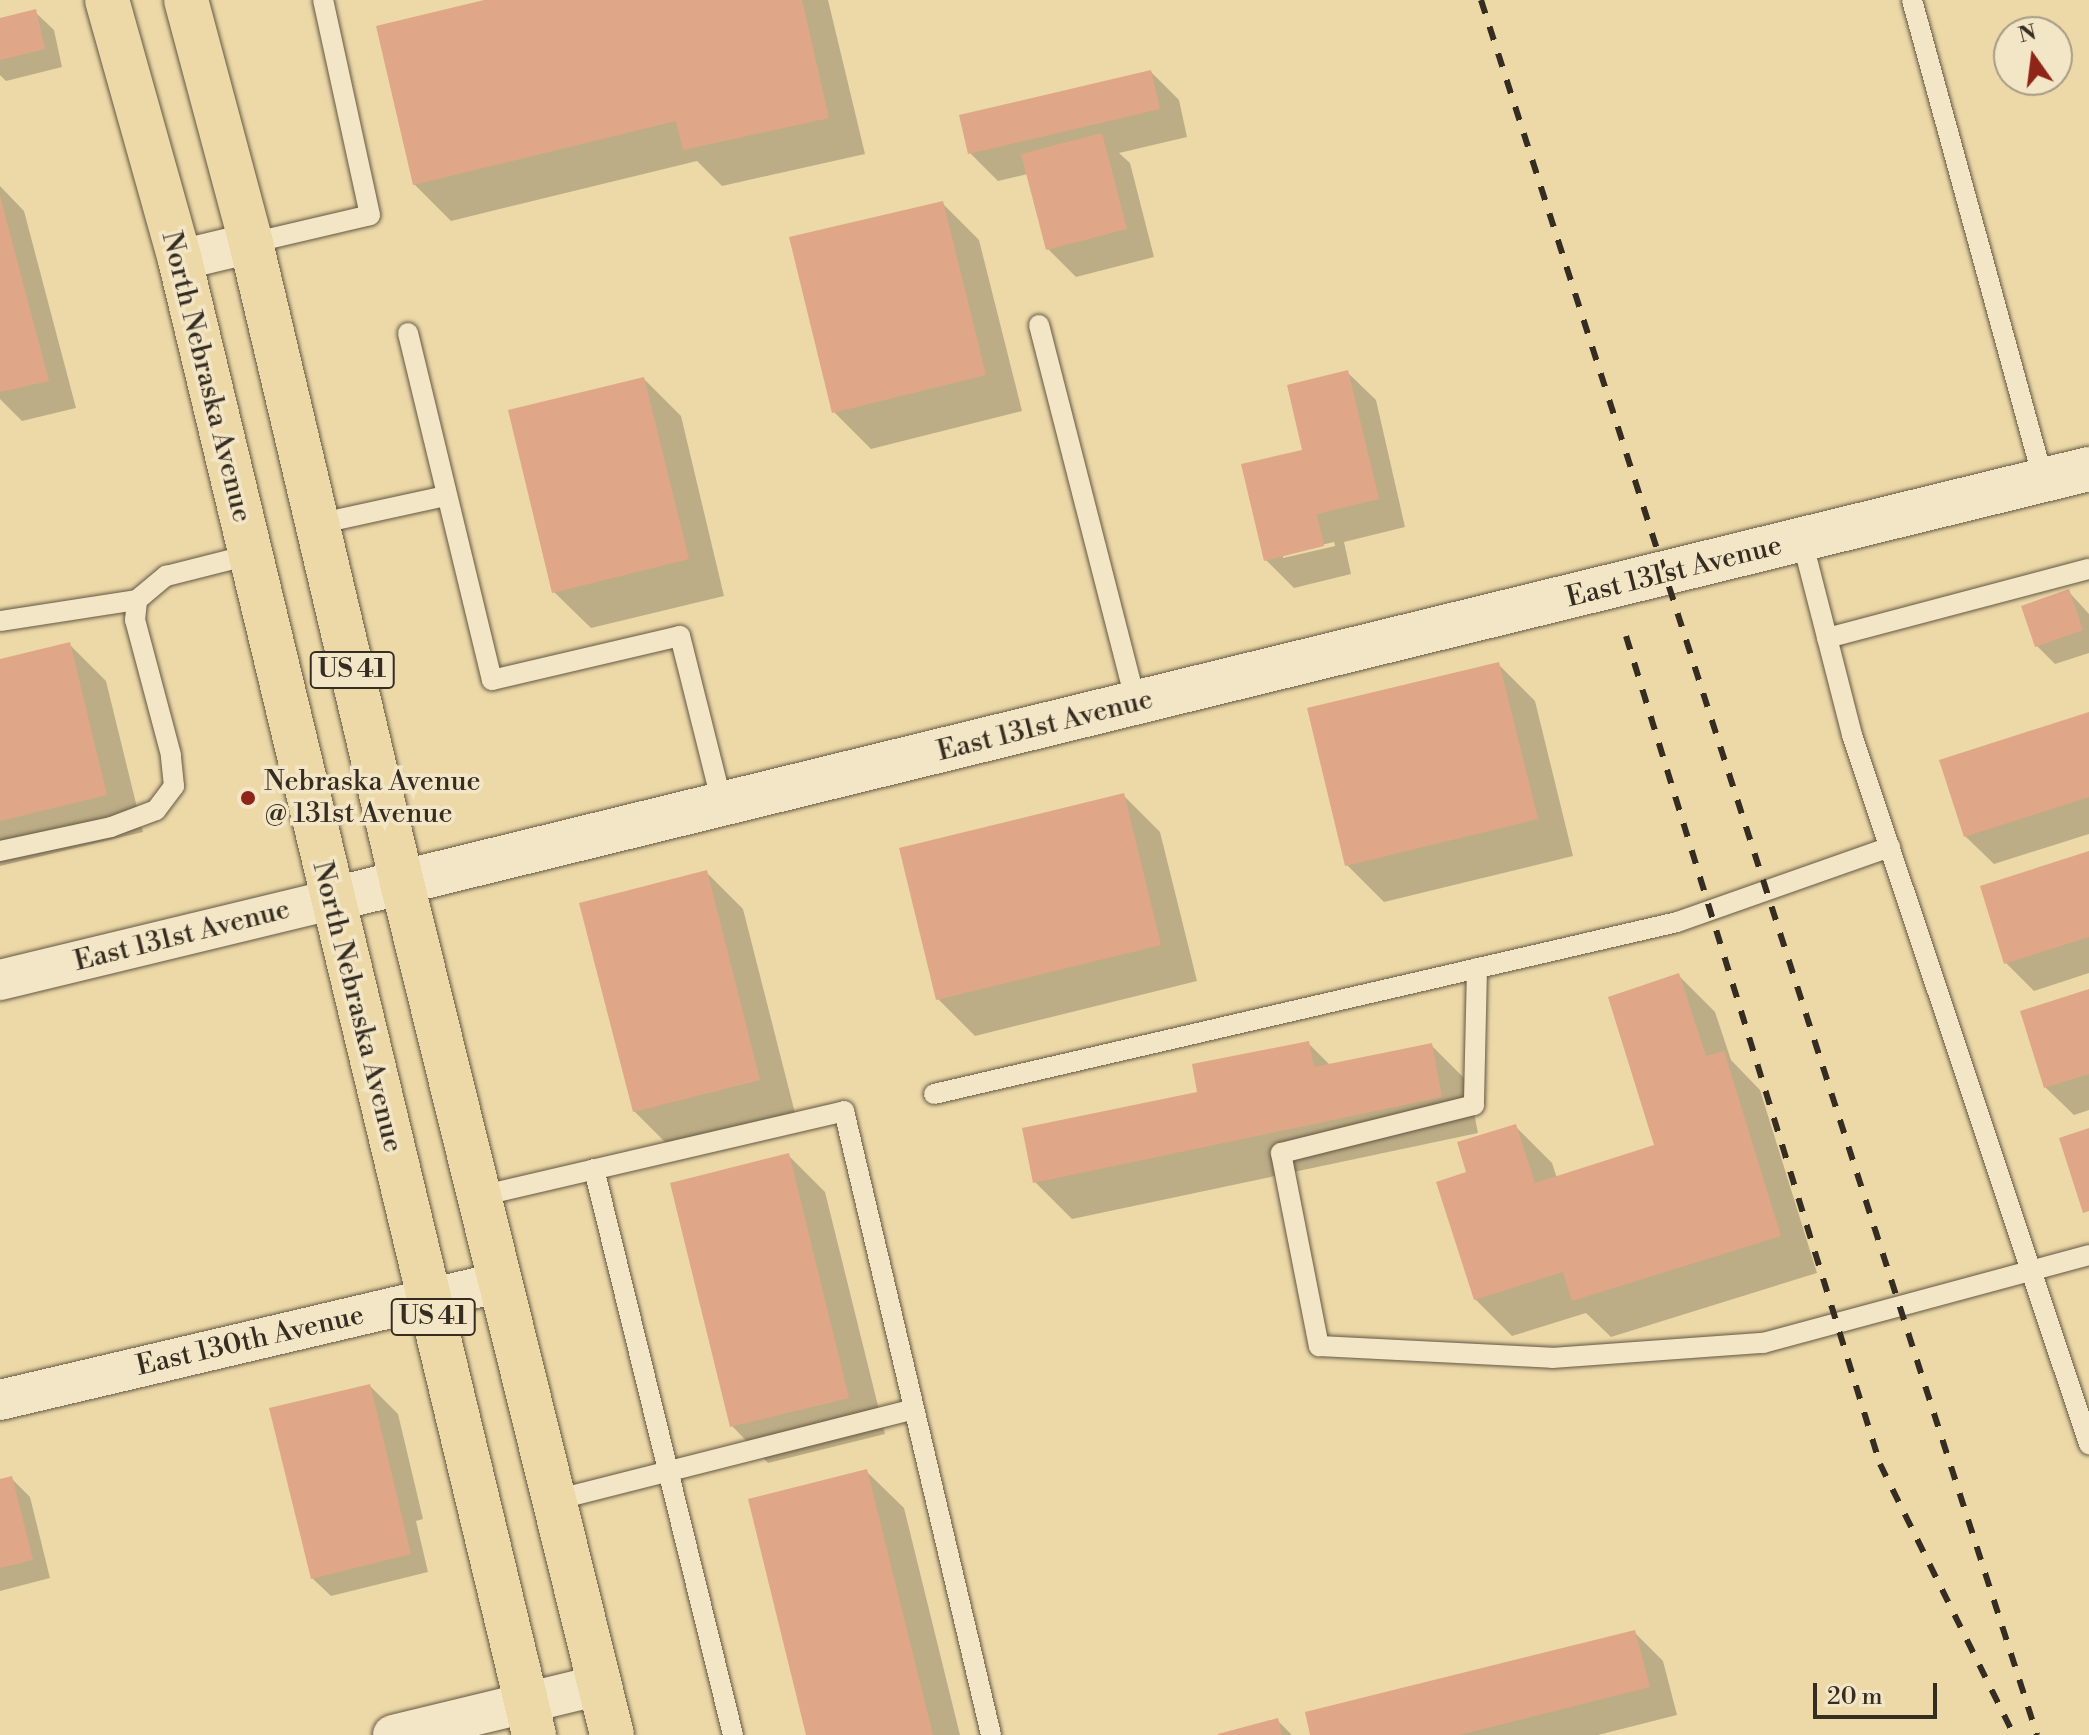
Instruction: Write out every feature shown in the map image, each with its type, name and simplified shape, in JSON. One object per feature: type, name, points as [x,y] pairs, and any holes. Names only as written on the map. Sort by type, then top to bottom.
[{"type":"main road","name":"North Nebraska Avenue","points":[[107,0],[180,260],[330,900],[530,1718]]},
{"type":"main road","name":"US 41","points":[[186,0],[251,243],[402,883],[612,1735]]},
{"type":"street","points":[[180,260],[251,243]]},
{"type":"street","name":"East 131st Avenue","points":[[0,980],[2089,469]]},
{"type":"street","name":"East 130th Avenue","points":[[0,1400],[501,1282]]},
{"type":"street","points":[[393,1735],[530,1718],[600,1685]]},
{"type":"lane","points":[[251,243],[370,215],[323,0]]},
{"type":"lane","points":[[1912,0],[2043,480]]},
{"type":"lane","points":[[1039,325],[1136,704]]},
{"type":"lane","points":[[408,333],[492,680],[680,636],[722,803]]},
{"type":"lane","points":[[317,524],[445,496]]},
{"type":"lane","points":[[1802,540],[1852,735],[2089,1444]]},
{"type":"lane","points":[[0,621],[137,600],[166,576],[249,555]]},
{"type":"lane","points":[[1827,638],[2089,569]]},
{"type":"lane","points":[[0,851],[111,827],[156,810],[174,786],[171,755],[135,620],[137,600]]},
{"type":"lane","points":[[934,1094],[1677,922],[1890,847]]},
{"type":"lane","points":[[1477,968],[1474,1105],[1281,1153],[1319,1346],[1552,1358],[1763,1343],[2089,1255]]},
{"type":"lane","points":[[480,1196],[844,1111],[991,1735]]},
{"type":"lane","points":[[594,1169],[733,1735]]},
{"type":"lane","points":[[555,1500],[914,1409]]},
{"type":"building","points":[[484,0],[802,0],[829,118],[683,150],[676,121],[413,185],[376,26]]},
{"type":"building","points":[[36,9],[45,49],[0,60],[0,18]]},
{"type":"building","points":[[1151,70],[1160,109],[968,154],[959,115]]},
{"type":"building","points":[[1102,133],[1127,229],[1046,250],[1021,154]]},
{"type":"building","points":[[0,196],[49,381],[0,392]]},
{"type":"building","points":[[943,201],[986,375],[832,413],[789,237]]},
{"type":"building","points":[[1348,370],[1379,499],[1317,514],[1324,546],[1264,561],[1241,464],[1302,450],[1287,385]]},
{"type":"building","points":[[644,377],[689,559],[552,593],[508,410]]},
{"type":"building","points":[[2069,589],[2083,630],[2035,647],[2021,606]]},
{"type":"building","points":[[70,642],[107,795],[0,821],[0,659]]},
{"type":"building","points":[[1499,662],[1538,819],[1345,866],[1307,708]]},
{"type":"building","points":[[2089,712],[2089,797],[1964,837],[1939,760]]},
{"type":"building","points":[[1124,793],[1161,945],[936,1000],[899,848]]},
{"type":"building","points":[[2089,851],[2089,937],[2004,964],[1980,886]]},
{"type":"building","points":[[707,870],[760,1080],[633,1112],[579,903]]},
{"type":"building","points":[[1679,973],[1706,1056],[1724,1051],[1781,1236],[1572,1301],[1563,1272],[1474,1300],[1436,1182],[1466,1172],[1457,1142],[1516,1124],[1535,1183],[1654,1145],[1608,997]]},
{"type":"building","points":[[2089,989],[2089,1074],[2044,1088],[2020,1011]]},
{"type":"building","points":[[1309,1041],[1314,1067],[1432,1043],[1442,1097],[1033,1183],[1022,1128],[1197,1092],[1192,1064]]},
{"type":"building","points":[[2089,1128],[2089,1211],[2083,1213],[2059,1138]]},
{"type":"building","points":[[789,1153],[849,1398],[730,1427],[670,1183]]},
{"type":"building","points":[[370,1384],[411,1554],[311,1579],[269,1408]]},
{"type":"building","points":[[867,1469],[933,1735],[806,1735],[748,1499]]},
{"type":"building","points":[[12,1476],[33,1560],[0,1568],[0,1479]]},
{"type":"building","points":[[1635,1630],[1650,1687],[1459,1735],[1310,1735],[1305,1712]]},
{"type":"building","points":[[1278,1718],[1282,1735],[1218,1735],[1218,1734]]},
{"type":"railway","points":[[1481,0],[2037,1735]]},
{"type":"railway","points":[[1626,636],[1880,1464],[2014,1735]]},
{"type":"place","name":"Nebraska Avenue @ 131st Avenue","points":[[248,798]]}]
